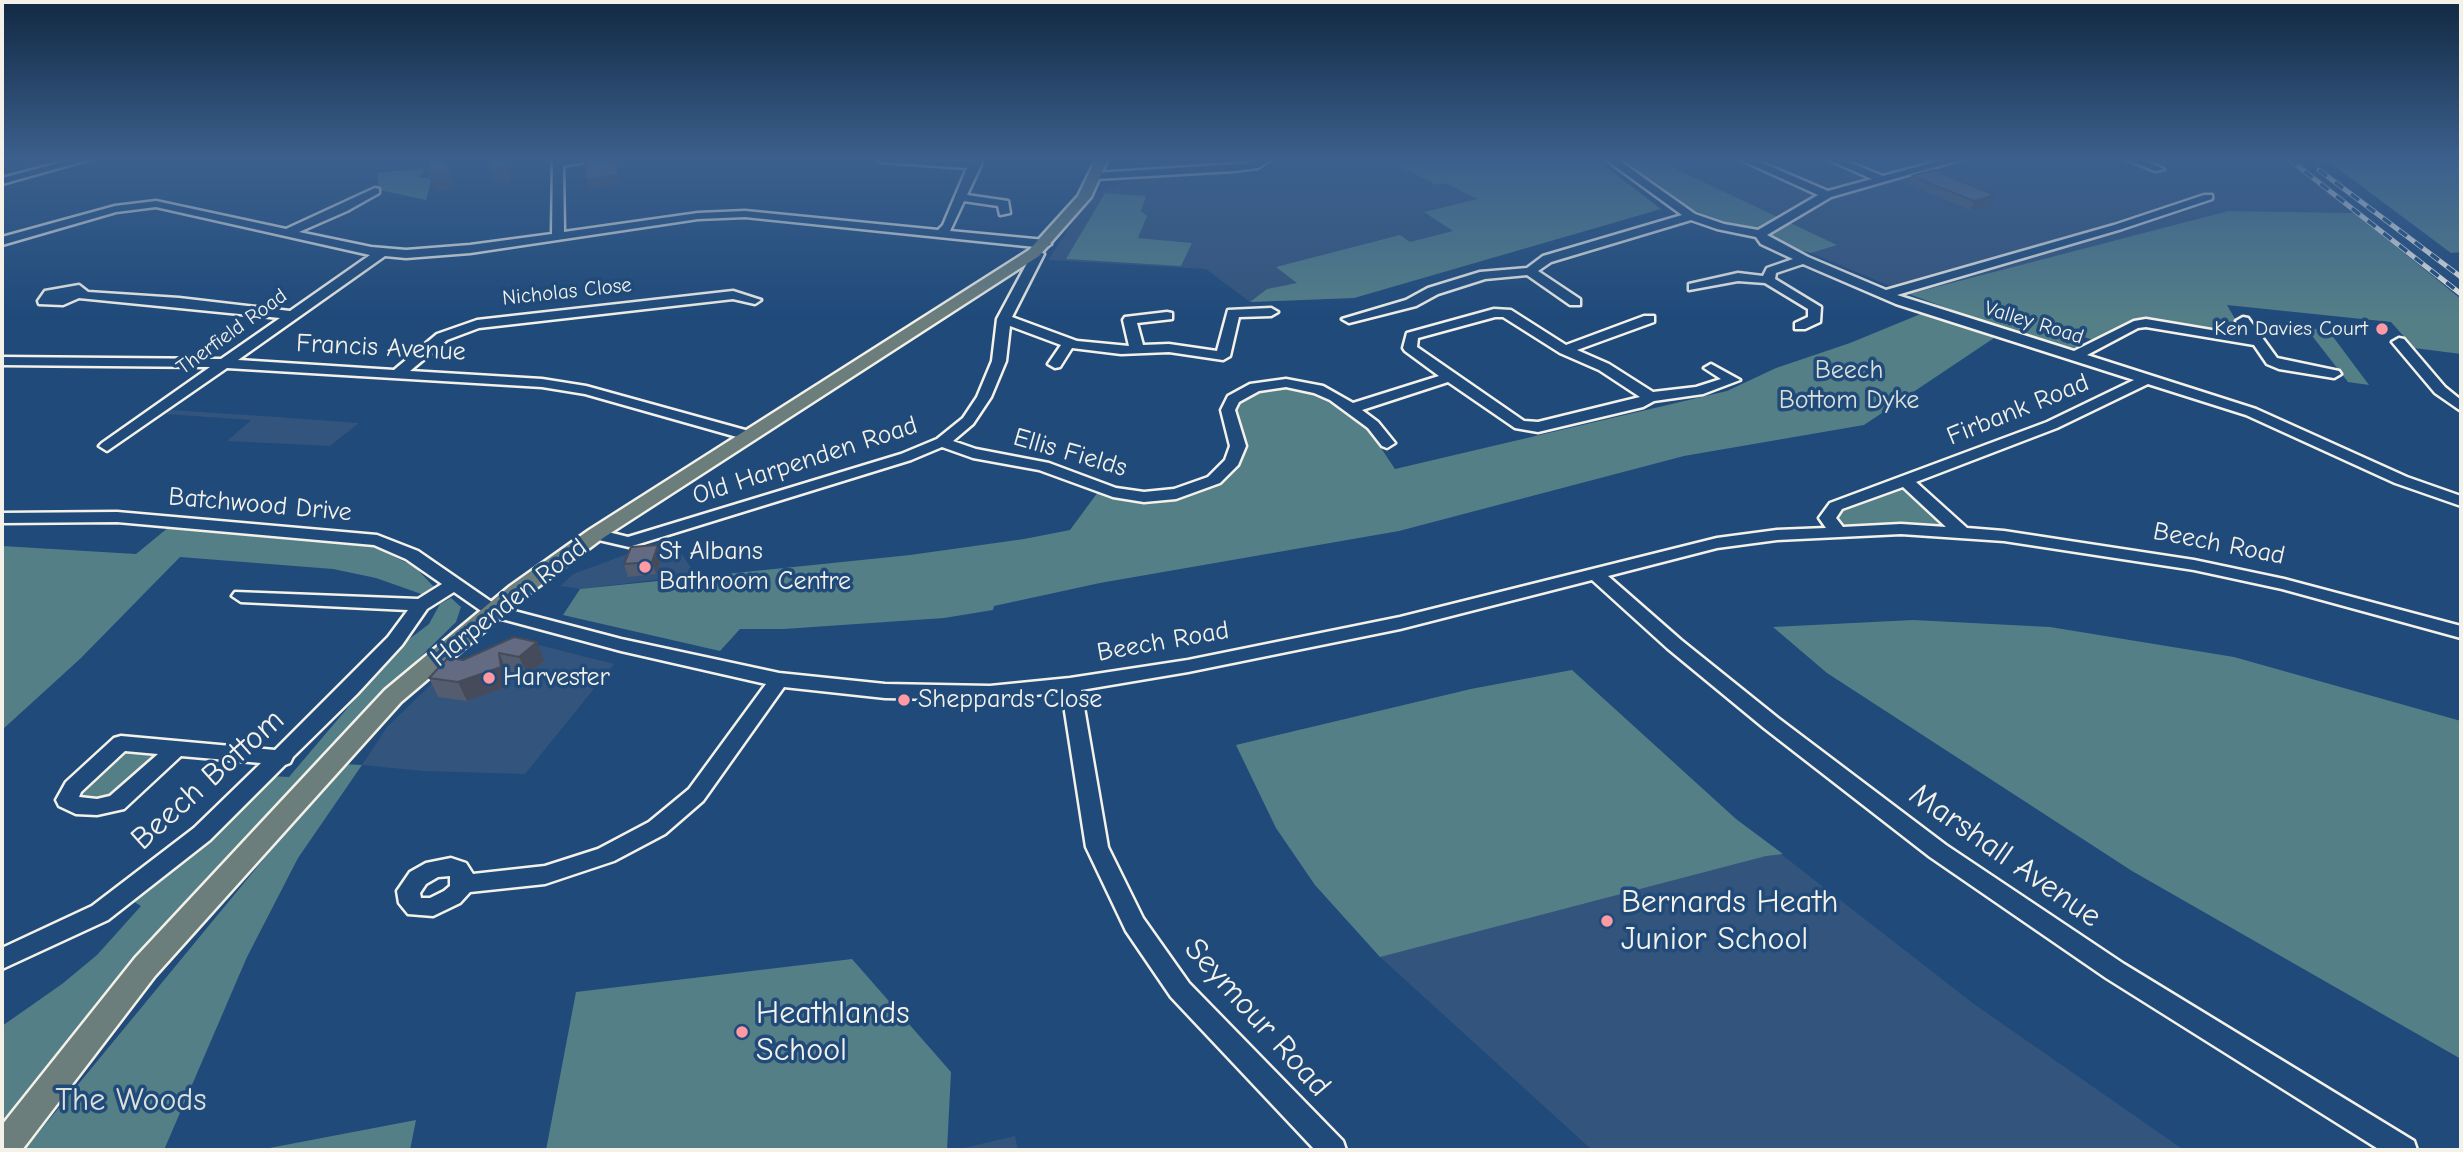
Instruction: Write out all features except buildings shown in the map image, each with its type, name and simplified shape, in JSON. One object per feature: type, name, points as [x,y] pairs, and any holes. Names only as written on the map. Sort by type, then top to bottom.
[{"type":"main road","name":"Harpenden Road","points":[[2,1150],[145,967],[393,696],[493,611],[596,534],[1042,249],[1072,213]]},
{"type":"street","points":[[2,241],[102,213]]},
{"type":"street","points":[[195,213],[290,231],[382,253],[450,252],[558,234],[698,216],[745,214],[941,233],[1042,249]]},
{"type":"street","points":[[290,231],[334,213]]},
{"type":"street","points":[[558,213],[558,234]]},
{"type":"street","points":[[941,233],[948,226],[953,213]]},
{"type":"street","name":"Valley Road","points":[[1686,213],[1721,227],[1760,234],[1765,241],[1804,260],[1886,294],[2073,357],[2251,412],[2378,470],[2455,499]]},
{"type":"street","points":[[1760,234],[1796,213]]},
{"type":"street","points":[[1886,294],[2161,213]]},
{"type":"street","points":[[1349,319],[1411,303],[1433,291],[1484,275],[1530,271],[1547,259],[1691,216]]},
{"type":"street","name":"Old Harpenden Road","points":[[596,534],[629,542],[906,457],[942,442],[968,421],[984,397],[999,361],[1004,320],[1042,249]]},
{"type":"street","name":"Therfield Road","points":[[107,446],[382,253]]},
{"type":"street","points":[[1768,280],[1770,271],[1804,260]]},
{"type":"street","points":[[1530,271],[1575,302]]},
{"type":"street","points":[[1693,287],[1704,282],[1738,277],[1768,280],[1814,307],[1815,319],[1800,327]]},
{"type":"street","points":[[80,295],[292,315]]},
{"type":"street","name":"Nicholas Close","points":[[398,373],[442,337],[477,324],[733,295],[755,300]]},
{"type":"street","points":[[1216,313],[1271,312]]},
{"type":"street","points":[[1004,320],[1069,343],[1121,350],[1169,348],[1223,356],[1233,313]]},
{"type":"street","points":[[1650,397],[1604,367],[1565,350],[1506,313],[1472,318],[1412,336],[1410,348],[1520,425],[1538,427],[1638,404],[1650,397],[1698,391],[1733,380],[1711,368]]},
{"type":"street","points":[[1137,349],[1130,320],[1167,316]]},
{"type":"street","points":[[1565,350],[1648,319]]},
{"type":"street","points":[[2243,321],[2278,365],[2334,374]]},
{"type":"street","points":[[2073,357],[2134,325],[2146,323],[2258,342]]},
{"type":"street","points":[[2399,342],[2440,390],[2461,407]]},
{"type":"street","points":[[1055,364],[1069,343]]},
{"type":"street","name":"Francis Avenue","points":[[2,361],[225,364],[542,383],[586,390],[751,436]]},
{"type":"street","points":[[1352,408],[1450,376]]},
{"type":"street","name":"Firbank Road","points":[[1906,481],[2052,425],[2147,379]]},
{"type":"street","name":"Ellis Fields","points":[[942,442],[973,453],[1043,466],[1114,492],[1161,496],[1205,485],[1226,471],[1238,446],[1228,410],[1233,399],[1246,390],[1264,384],[1297,384],[1318,388],[1352,408],[1381,432],[1387,443]]},
{"type":"street","points":[[1838,532],[1827,518],[1836,506],[1906,481],[1961,532]]},
{"type":"street","points":[[2455,499],[2461,513]]},
{"type":"street","name":"Batchwood Drive","points":[[2,517],[117,517],[377,540],[412,555],[493,611]]},
{"type":"street","name":"Beech Road","points":[[493,611],[621,645],[779,680],[885,691],[989,694],[1070,685],[1188,666],[1400,624],[1717,544],[1777,535],[1901,529],[1961,532],[2119,552],[2194,565],[2284,584],[2461,632]]},
{"type":"street","name":"Marshall Avenue","points":[[1598,576],[1674,644],[1771,723],[1938,851],[2115,971],[2404,1150]]},
{"type":"street","points":[[241,596],[421,605],[453,585]]},
{"type":"street","name":"Beech Bottom","points":[[2,959],[100,913],[202,834],[283,758],[395,640],[421,605]]},
{"type":"street","points":[[463,884],[545,875],[606,855],[657,828],[696,795],[779,680]]},
{"type":"street","name":"Seymour Road","points":[[1070,685],[1097,847],[1134,924],[1180,990],[1333,1150]]},
{"type":"street","points":[[177,748],[116,803],[76,806],[67,800],[73,788],[121,743],[177,748],[283,758]]},
{"type":"shaded area","points":[[1080,213],[1648,213],[1354,298],[1250,302],[1206,269],[1048,260]]},
{"type":"shaded area","points":[[1769,213],[2221,213],[1909,294],[1811,253],[1836,245]]},
{"type":"shaded area","points":[[171,410],[359,423],[330,446],[227,441],[251,420],[165,414]]},
{"type":"shaded area","points":[[671,538],[696,575],[580,589],[560,586],[573,574]]},
{"type":"shaded area","points":[[527,642],[614,664],[525,774],[423,771],[362,765],[387,727],[453,663]]},
{"type":"shaded area","name":"Bernards Heath Junior School","points":[[1572,670],[1736,819],[1974,1004],[2184,1150],[1592,1150],[1380,957],[1315,885],[1276,828],[1236,745],[1471,689]]},
{"type":"shaded area","points":[[1015,1136],[1018,1150],[955,1150]]},
{"type":"green space","points":[[1093,213],[1143,213],[1147,216],[1138,238],[1192,243],[1181,266],[1066,259]]},
{"type":"green space","points":[[1425,213],[1648,213],[1354,298],[1250,302],[1267,289],[1297,283],[1276,267],[1400,235],[1410,242],[1453,231]]},
{"type":"green space","points":[[1700,213],[1769,213],[1837,245],[1811,253],[1762,240]]},
{"type":"green space","name":"Beech Bottom Dyke","points":[[2221,213],[2355,213],[2461,299],[2461,354],[2414,348],[2391,322],[2227,305],[2246,338],[2142,320],[2129,321],[2093,340],[2084,337],[2078,341],[2085,344],[2073,348],[1979,320],[1909,294]]},
{"type":"green space","points":[[2397,213],[2461,213],[2461,252],[2451,253]]},
{"type":"green space","name":"Beech Bottom Dyke","points":[[1923,313],[1994,338],[1864,425],[1684,456],[1399,531],[1100,583],[994,606],[993,610],[944,618],[784,629],[740,629],[720,651],[563,615],[580,589],[910,555],[1024,539],[1070,530],[1098,492],[1129,500],[1175,498],[1193,494],[1222,480],[1238,463],[1246,441],[1234,414],[1236,407],[1252,391],[1282,386],[1320,393],[1365,424],[1395,469],[1727,391],[1776,368],[1850,343]]},
{"type":"green space","points":[[2306,328],[2328,330],[2369,385],[2348,382]]},
{"type":"green space","points":[[1906,481],[1961,532],[1838,532],[1827,518],[1836,506]]},
{"type":"green space","points":[[169,527],[375,547],[415,567],[434,587],[433,592],[427,596],[376,578],[333,569],[180,557],[81,658],[2,730],[2,546],[136,554]]},
{"type":"green space","name":"The Woods","points":[[451,598],[461,607],[456,622],[370,706],[137,968],[2,1138],[2,1026],[62,984],[97,955],[141,906],[126,897],[268,776],[289,777],[400,646],[429,624],[440,604]]},
{"type":"green space","points":[[1913,620],[2050,627],[2234,657],[2461,721],[2461,1059],[2132,871],[1827,673],[1773,627]]},
{"type":"green space","points":[[1572,670],[1736,819],[1783,854],[1766,856],[1380,957],[1315,885],[1276,828],[1236,745],[1471,689]]},
{"type":"green space","points":[[146,749],[160,755],[133,784],[101,801],[82,800],[79,796],[79,791],[112,757],[128,750]]},
{"type":"green space","name":"The Woods","points":[[342,764],[362,765],[298,858],[247,957],[164,1150],[24,1150]]},
{"type":"green space","name":"Heathlands School","points":[[852,959],[951,1072],[947,1150],[546,1150],[576,992]]},
{"type":"green space","name":"The Woods","points":[[416,1120],[410,1150],[259,1150]]},
{"type":"railway","points":[[2357,213],[2461,294]]},
{"type":"railway","points":[[2376,213],[2461,277]]},
{"type":"place","name":"Ken Davies Court","points":[[2382,329]]},
{"type":"place","name":"St Albans Bathroom Centre","points":[[645,567]]},
{"type":"place","name":"Harvester","points":[[489,678]]},
{"type":"place","name":"Sheppards Close","points":[[904,700]]},
{"type":"place","name":"Bernards Heath Junior School","points":[[1607,921]]},
{"type":"place","name":"Heathlands School","points":[[742,1032]]}]
